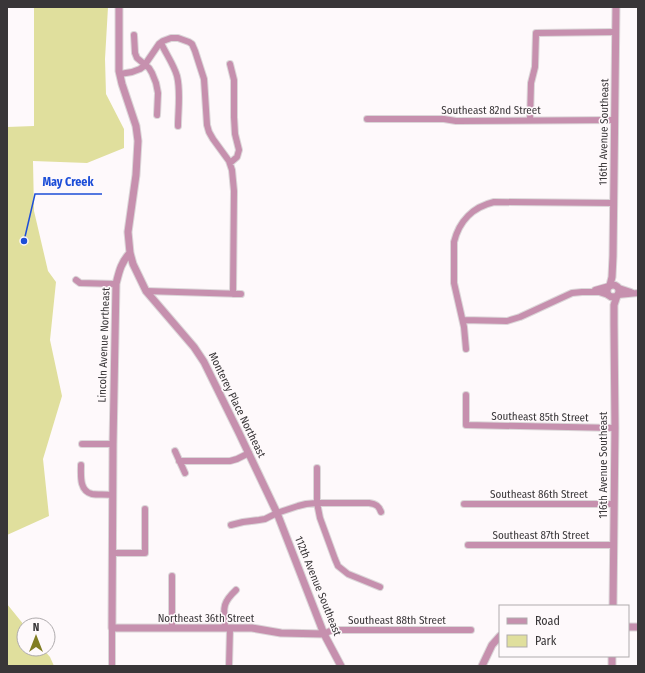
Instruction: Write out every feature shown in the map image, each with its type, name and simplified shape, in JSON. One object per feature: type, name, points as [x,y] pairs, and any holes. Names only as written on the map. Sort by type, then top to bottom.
[{"type":"street","points":[[119,7],[120,74],[136,126],[138,141],[137,162],[128,232],[130,253]]},
{"type":"street","name":"116th Avenue Southeast","points":[[613,605],[615,428],[614,291],[612,277],[616,7]]},
{"type":"street","points":[[530,120],[530,83],[535,67],[536,33],[616,32]]},
{"type":"street","points":[[134,35],[135,54],[152,73],[156,83],[158,93],[157,116]]},
{"type":"street","points":[[120,74],[140,69],[163,41],[171,38],[178,38],[192,44],[198,57],[204,79],[207,125],[209,132],[229,161],[234,178],[233,294]]},
{"type":"street","points":[[161,43],[175,71],[178,81],[178,126]]},
{"type":"street","points":[[230,64],[234,80],[235,134],[239,150],[236,157],[230,163]]},
{"type":"street","name":"Southeast 82nd Street","points":[[367,119],[456,121],[615,120]]},
{"type":"street","points":[[466,349],[466,335],[454,284],[454,242],[460,225],[467,216],[477,208],[494,202],[614,203]]},
{"type":"street","name":"Lincoln Avenue Northeast","points":[[112,666],[112,495],[116,284],[122,263],[130,253]]},
{"type":"street","name":"Monterey Place Northeast","points":[[130,253],[146,291],[200,355],[277,513]]},
{"type":"street","points":[[76,280],[80,283],[116,284]]},
{"type":"street","points":[[146,291],[241,294]]},
{"type":"street","points":[[463,320],[512,320],[572,294],[582,292],[614,291],[636,293]]},
{"type":"street","name":"Southeast 85th Street","points":[[466,395],[466,425],[615,428]]},
{"type":"street","points":[[82,444],[113,444]]},
{"type":"street","points":[[175,451],[185,473]]},
{"type":"street","points":[[179,461],[230,461],[249,453]]},
{"type":"street","points":[[81,465],[81,482],[86,490],[91,494],[112,495]]},
{"type":"street","points":[[317,468],[317,503],[320,518],[338,566],[348,574],[380,586]]},
{"type":"street","points":[[231,525],[265,519],[298,506],[317,503],[369,503],[377,506],[381,512]]},
{"type":"street","name":"Southeast 86th Street","points":[[464,504],[614,504]]},
{"type":"street","points":[[112,553],[145,553],[145,509]]},
{"type":"street","name":"112th Avenue Southeast","points":[[277,513],[324,634],[341,666]]},
{"type":"street","name":"Southeast 87th Street","points":[[468,545],[613,545]]},
{"type":"street","points":[[172,576],[172,628]]},
{"type":"street","points":[[229,666],[224,605],[228,597],[236,590]]},
{"type":"street","name":"Northeast 36th Street","points":[[112,628],[227,628],[260,629],[281,633],[324,634]]},
{"type":"street","name":"Southeast 88th Street","points":[[324,634],[332,630],[470,630]]},
{"type":"street","points":[[482,666],[492,645],[499,637]]},
{"type":"green space","points":[[34,7],[108,7],[105,59],[106,94],[124,129],[124,148],[87,163],[33,161],[34,211],[48,271],[56,282],[50,340],[62,396],[43,459],[49,516],[7,535],[7,127],[34,126]]},
{"type":"green space","points":[[7,604],[18,617],[16,617],[16,657],[50,657],[54,666],[7,666]]},
{"type":"place","name":"May Creek","points":[[24,241]]}]
